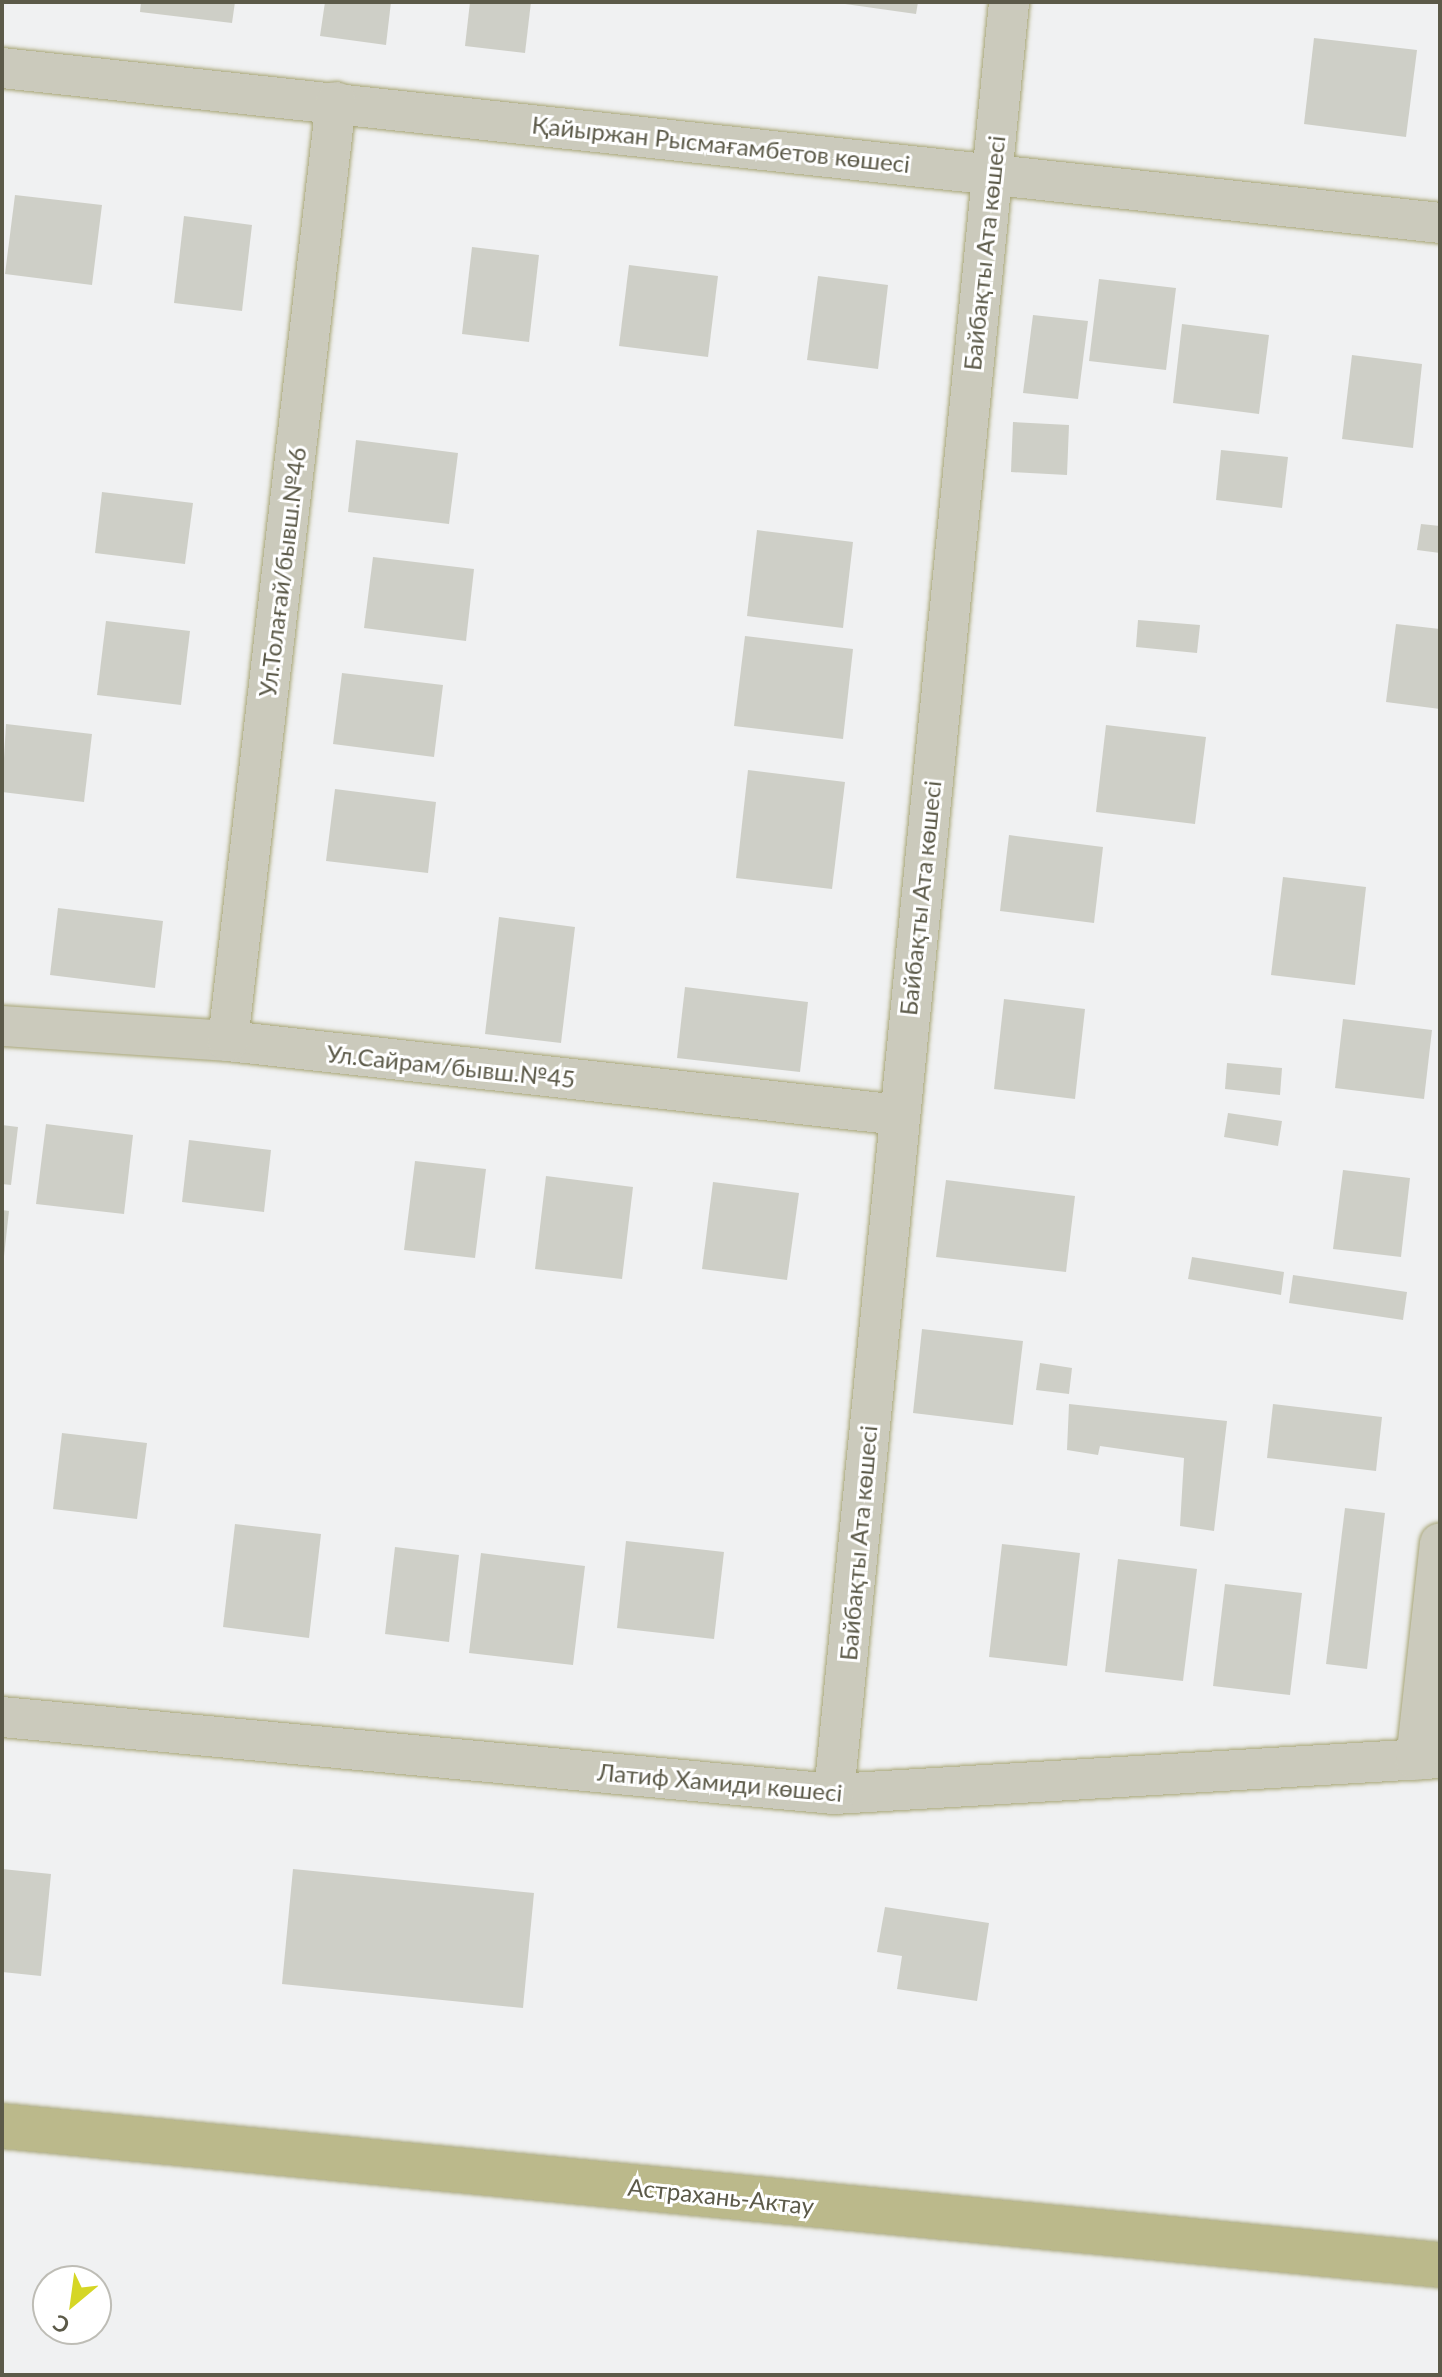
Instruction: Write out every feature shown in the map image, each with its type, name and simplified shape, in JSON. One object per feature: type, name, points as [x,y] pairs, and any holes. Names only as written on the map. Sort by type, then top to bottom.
[{"type":"highway","name":"Астрахань-Актау","points":[[2,2126],[1440,2265]]},
{"type":"street","name":"Байбақты Ата көшесі","points":[[834,1794],[1009,2]]},
{"type":"street","name":"Қайыржан Рысмағамбетов көшесі","points":[[2,68],[1440,223]]},
{"type":"street","name":"Ул.Толағай/бывш.№46","points":[[228,1041],[336,102]]},
{"type":"street","name":"Ул.Сайрам/бывш.№45","points":[[2,1026],[228,1041],[899,1115]]},
{"type":"street","points":[[1428,1759],[1440,1543]]},
{"type":"street","name":"Латиф Хамиди көшесі","points":[[5,1709],[834,1794],[1428,1759]]},
{"type":"building","points":[[141,2],[235,2],[232,23],[140,12]]},
{"type":"building","points":[[325,2],[391,2],[386,45],[320,36]]},
{"type":"building","points":[[470,2],[531,2],[525,53],[465,46]]},
{"type":"building","points":[[831,2],[918,2],[916,14]]},
{"type":"building","points":[[1314,38],[1417,50],[1406,137],[1304,124]]},
{"type":"building","points":[[15,195],[102,205],[92,285],[5,274]]},
{"type":"building","points":[[184,216],[252,225],[242,311],[174,303]]},
{"type":"building","points":[[472,247],[539,255],[529,342],[462,334]]},
{"type":"building","points":[[629,265],[718,276],[708,357],[619,346]]},
{"type":"building","points":[[818,276],[888,285],[878,369],[807,360]]},
{"type":"building","points":[[1099,279],[1176,288],[1166,370],[1089,361]]},
{"type":"building","points":[[1033,315],[1088,321],[1078,399],[1023,393]]},
{"type":"building","points":[[1182,324],[1269,335],[1259,414],[1173,403]]},
{"type":"building","points":[[1352,355],[1422,364],[1413,448],[1342,439]]},
{"type":"building","points":[[1013,422],[1069,425],[1067,475],[1011,472]]},
{"type":"building","points":[[356,440],[458,453],[449,524],[348,512]]},
{"type":"building","points":[[1221,450],[1288,457],[1282,508],[1216,500]]},
{"type":"building","points":[[102,492],[193,503],[185,564],[95,553]]},
{"type":"building","points":[[1421,524],[1440,526],[1440,553],[1417,550]]},
{"type":"building","points":[[757,530],[853,542],[843,628],[747,616]]},
{"type":"building","points":[[373,557],[474,569],[466,641],[364,628]]},
{"type":"building","points":[[1138,620],[1200,625],[1197,653],[1136,647]]},
{"type":"building","points":[[106,621],[190,631],[181,705],[97,695]]},
{"type":"building","points":[[1396,624],[1440,629],[1440,709],[1386,702]]},
{"type":"building","points":[[745,636],[853,649],[843,739],[734,726]]},
{"type":"building","points":[[342,673],[443,685],[434,757],[333,744]]},
{"type":"building","points":[[6,724],[92,734],[84,802],[2,792]]},
{"type":"building","points":[[1106,725],[1206,737],[1195,824],[1096,812]]},
{"type":"building","points":[[748,770],[845,782],[832,889],[736,878]]},
{"type":"building","points":[[335,789],[436,802],[428,873],[326,861]]},
{"type":"building","points":[[1009,835],[1103,847],[1094,923],[1000,911]]},
{"type":"building","points":[[1283,877],[1366,887],[1355,985],[1271,975]]},
{"type":"building","points":[[58,908],[163,921],[155,988],[50,975]]},
{"type":"building","points":[[499,917],[575,927],[561,1043],[485,1034]]},
{"type":"building","points":[[685,987],[808,1002],[800,1072],[677,1058]]},
{"type":"building","points":[[1004,999],[1085,1009],[1075,1099],[994,1089]]},
{"type":"building","points":[[1343,1019],[1432,1030],[1424,1099],[1335,1088]]},
{"type":"building","points":[[1227,1063],[1282,1068],[1280,1095],[1225,1089]]},
{"type":"building","points":[[1228,1113],[1282,1121],[1278,1146],[1224,1137]]},
{"type":"building","points":[[46,1124],[133,1135],[124,1214],[36,1204]]},
{"type":"building","points":[[2,1125],[18,1127],[11,1185],[2,1184]]},
{"type":"building","points":[[189,1140],[271,1150],[264,1212],[182,1202]]},
{"type":"building","points":[[415,1161],[486,1169],[475,1258],[404,1250]]},
{"type":"building","points":[[1343,1170],[1410,1178],[1401,1257],[1333,1249]]},
{"type":"building","points":[[546,1176],[633,1187],[622,1279],[535,1269]]},
{"type":"building","points":[[946,1180],[1075,1196],[1066,1272],[936,1257]]},
{"type":"building","points":[[713,1182],[799,1193],[787,1280],[702,1269]]},
{"type":"building","points":[[2,1210],[9,1211],[4,1256],[2,1256]]},
{"type":"building","points":[[1192,1257],[1284,1272],[1281,1295],[1188,1279]]},
{"type":"building","points":[[1293,1275],[1407,1292],[1403,1320],[1289,1303]]},
{"type":"building","points":[[922,1329],[1023,1341],[1013,1425],[913,1413]]},
{"type":"building","points":[[1040,1363],[1072,1368],[1069,1394],[1036,1390]]},
{"type":"building","points":[[1069,1404],[1227,1421],[1214,1531],[1180,1526],[1184,1458],[1100,1446],[1098,1455],[1067,1450]]},
{"type":"building","points":[[1273,1404],[1382,1417],[1376,1471],[1267,1458]]},
{"type":"building","points":[[62,1433],[147,1443],[137,1519],[53,1509]]},
{"type":"building","points":[[1345,1508],[1385,1513],[1367,1669],[1326,1664]]},
{"type":"building","points":[[235,1524],[321,1534],[309,1638],[223,1627]]},
{"type":"building","points":[[626,1541],[724,1552],[714,1639],[617,1628]]},
{"type":"building","points":[[1002,1544],[1080,1553],[1067,1666],[989,1657]]},
{"type":"building","points":[[395,1547],[459,1555],[449,1642],[385,1634]]},
{"type":"building","points":[[481,1553],[585,1566],[573,1665],[469,1653]]},
{"type":"building","points":[[1118,1559],[1197,1569],[1183,1681],[1105,1672]]},
{"type":"building","points":[[1225,1584],[1302,1593],[1290,1695],[1213,1686]]},
{"type":"building","points":[[2,1869],[51,1874],[41,1976],[2,1972]]},
{"type":"building","points":[[293,1869],[534,1893],[523,2008],[282,1984]]},
{"type":"building","points":[[885,1907],[989,1923],[977,2001],[897,1989],[902,1956],[877,1952]]}]
